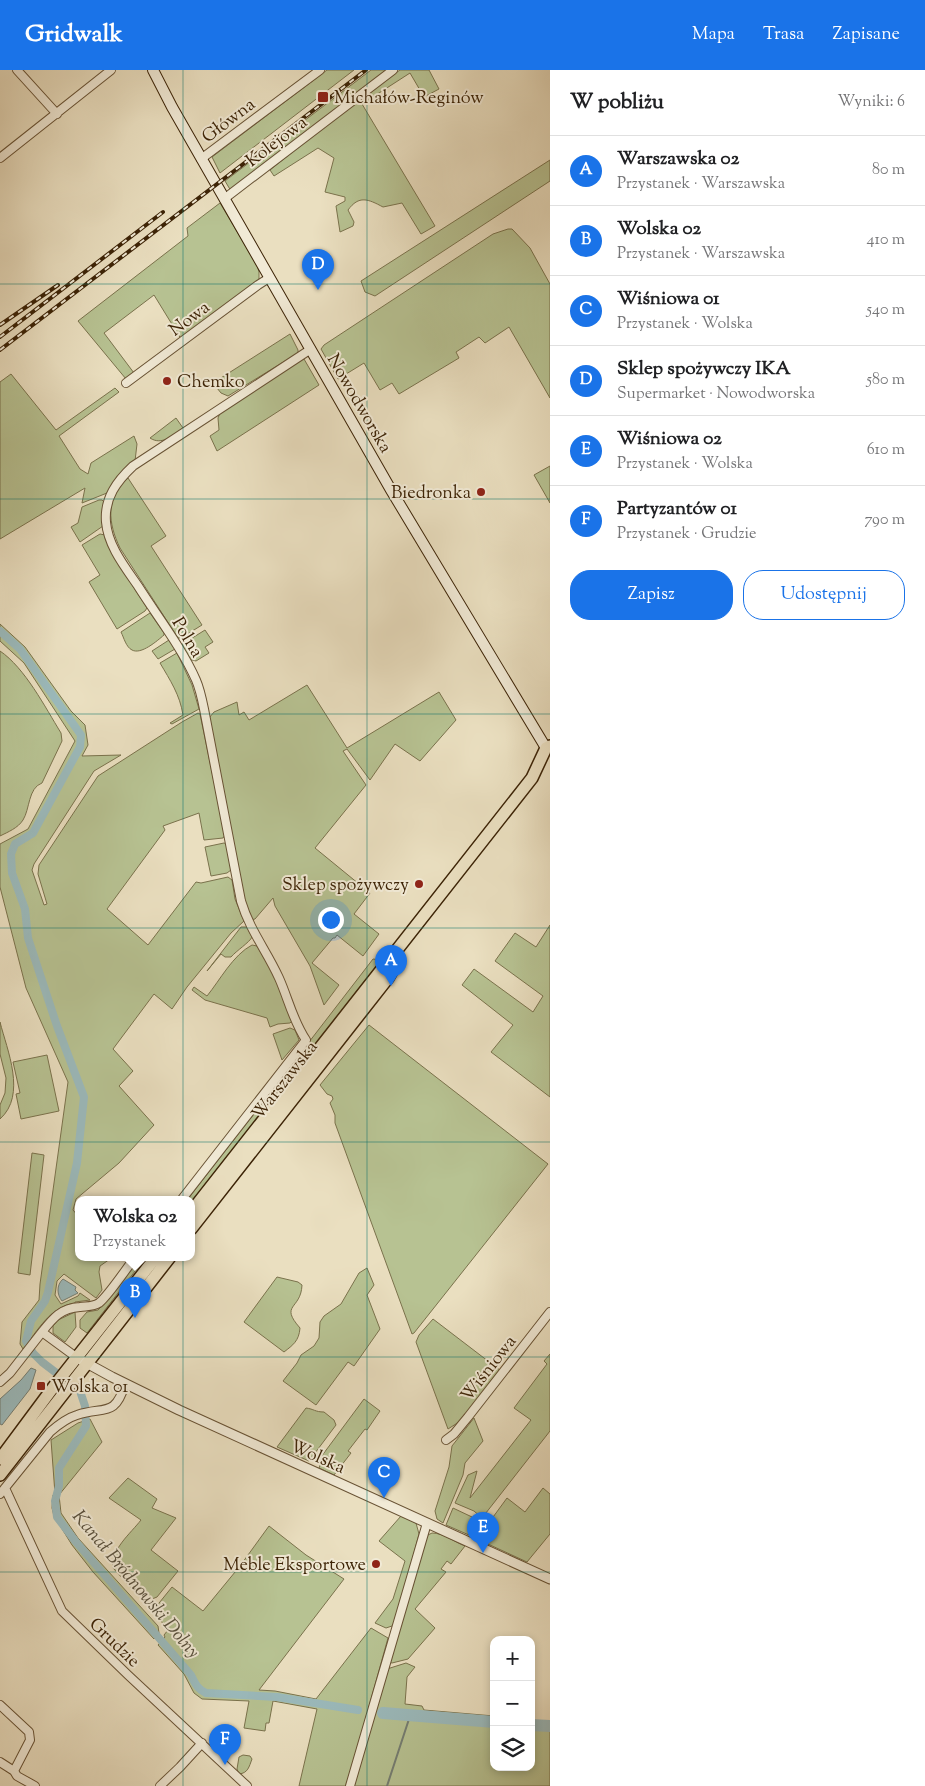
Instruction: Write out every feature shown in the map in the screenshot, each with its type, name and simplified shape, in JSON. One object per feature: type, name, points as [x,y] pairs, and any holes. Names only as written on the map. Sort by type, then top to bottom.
[{"type":"main road","name":"Nowodworska","points":[[153,70],[201,159],[445,582],[548,747]]},
{"type":"main road","name":"Warszawska","points":[[195,1207],[532,778],[548,747]]},
{"type":"main road","name":"Warszawska","points":[[195,1224],[388,978],[392,971],[397,949]]},
{"type":"main road","points":[[0,1459],[76,1356],[153,1261]]},
{"type":"main road","points":[[1,1473],[167,1261]]},
{"type":"street","points":[[17,70],[57,114]]},
{"type":"street","points":[[0,158],[111,70]]},
{"type":"street","name":"Główna","points":[[201,159],[320,70]]},
{"type":"street","name":"Kolejowa","points":[[224,199],[394,70]]},
{"type":"street","name":"Nowa","points":[[126,383],[270,278]]},
{"type":"street","name":"Polna","points":[[184,1196],[306,1040],[299,1030],[276,971],[252,930],[241,901],[204,709],[196,679],[170,635],[120,560],[107,531],[107,505],[115,485],[133,466],[310,349]]},
{"type":"street","points":[[0,1382],[10,1373],[55,1316],[70,1308],[90,1306],[100,1302],[132,1261]]},
{"type":"street","name":"Wiśniowa","points":[[446,1440],[454,1434],[468,1417],[550,1312]]},
{"type":"street","points":[[40,1335],[76,1356]]},
{"type":"street","name":"Wolska","points":[[76,1356],[125,1384],[550,1579]]},
{"type":"street","points":[[2,1491],[50,1432],[58,1425],[77,1415],[110,1409],[120,1399],[125,1384]]},
{"type":"street","name":"Grudzie","points":[[2,1491],[62,1610],[247,1786]]},
{"type":"street","points":[[350,1786],[427,1523]]},
{"type":"street","points":[[0,1705],[30,1736],[30,1740],[14,1771]]},
{"type":"street","points":[[160,1786],[202,1743]]},
{"type":"street","points":[[0,1762],[14,1771],[17,1776],[35,1786]]},
{"type":"green space","points":[[327,70],[354,70],[220,173],[212,157]]},
{"type":"green space","points":[[371,70],[389,70],[231,191],[225,181]]},
{"type":"green space","points":[[400,70],[429,70],[439,89],[424,97],[410,73],[362,104],[435,226],[421,234],[402,203],[383,207],[368,200],[360,200],[348,210],[354,222],[353,226],[340,232],[336,206],[345,201],[345,197],[325,192],[334,158],[318,148],[274,176],[270,170],[362,96]]},
{"type":"green space","points":[[550,160],[550,181],[375,296],[365,292],[361,281]]},
{"type":"green space","points":[[220,203],[257,265],[259,281],[181,339],[154,295],[104,333],[134,373],[126,379],[78,321],[188,236],[187,228]]},
{"type":"green space","points":[[512,229],[530,248],[550,284],[550,398],[509,327],[485,343],[479,337],[456,352],[459,358],[399,394],[392,383],[380,390],[364,363],[338,379],[321,349],[324,345],[493,234]]},
{"type":"green space","points":[[290,334],[298,353],[228,396],[221,393],[213,383]]},
{"type":"green space","points":[[304,359],[319,385],[217,451],[210,436],[219,430],[218,418],[220,413]]},
{"type":"green space","points":[[11,374],[56,430],[115,388],[119,392],[59,436],[80,469],[88,474],[91,463],[134,436],[137,444],[135,461],[115,480],[107,493],[82,503],[85,488],[0,539],[0,382]]},
{"type":"green space","points":[[176,418],[183,428],[163,440],[159,441],[150,438]]},
{"type":"green space","points":[[550,466],[550,503],[534,475]]},
{"type":"green space","points":[[128,478],[166,536],[151,546],[202,625],[181,638],[178,638],[116,539],[111,520],[112,502],[115,494]]},
{"type":"green space","points":[[99,500],[104,502],[103,526],[80,542],[71,527],[78,523],[82,507]]},
{"type":"green space","points":[[100,534],[105,535],[118,563],[147,608],[117,629],[89,582],[100,575],[82,545]]},
{"type":"green space","points":[[150,613],[164,635],[140,651],[130,649],[121,632]]},
{"type":"green space","points":[[0,624],[25,647],[71,711],[85,725],[88,745],[82,756],[121,755],[94,771],[34,864],[32,870],[44,905],[47,904],[38,874],[39,865],[98,776],[198,713],[200,714],[225,835],[223,838],[204,840],[199,813],[163,826],[165,830],[107,909],[148,945],[196,882],[201,883],[228,877],[232,880],[235,899],[244,921],[231,933],[187,987],[172,1009],[154,994],[113,1049],[133,1071],[119,1086],[154,1125],[119,1163],[80,1196],[75,1196],[73,1210],[75,1212],[75,1261],[107,1261],[100,1266],[102,1290],[96,1298],[64,1274],[57,1281],[55,1295],[61,1304],[78,1296],[80,1293],[90,1300],[75,1302],[58,1309],[45,1320],[23,1349],[20,1344],[22,1322],[39,1300],[68,1082],[26,988],[0,887],[0,844],[28,829],[75,741],[24,663],[0,641]]},
{"type":"green space","points":[[205,630],[213,642],[205,647],[209,653],[196,661],[188,659],[181,645]]},
{"type":"green space","points":[[169,640],[175,649],[158,659],[152,651]]},
{"type":"green space","points":[[0,651],[18,667],[34,689],[61,733],[62,741],[42,783],[34,789],[23,820],[16,828],[0,836]]},
{"type":"green space","points":[[177,653],[192,685],[199,709],[172,724],[170,723],[183,715],[182,708],[177,694],[160,663]]},
{"type":"green space","points":[[307,685],[347,748],[439,692],[456,720],[420,761],[395,744],[370,780],[347,749],[343,751],[366,785],[315,848],[370,893],[354,914],[379,934],[363,956],[337,935],[312,963],[339,985],[324,1005],[310,966],[275,906],[273,898],[255,919],[251,920],[244,898],[209,718],[214,712],[237,702],[239,715],[244,712],[249,720]]},
{"type":"green space","points":[[227,844],[231,870],[227,873],[211,876],[205,847]]},
{"type":"green space","points":[[550,925],[550,1097],[491,1052],[513,1025],[462,985],[474,969],[533,1012],[543,996],[495,961],[515,933],[536,947]]},
{"type":"green space","points":[[241,927],[247,927],[252,937],[251,939],[231,957],[225,957],[221,954],[207,971]]},
{"type":"green space","points":[[252,945],[257,946],[276,978],[292,1021],[290,1023],[270,1027],[267,1018],[205,1000],[192,990],[194,987],[207,996],[233,961]]},
{"type":"green space","points":[[373,959],[381,960],[195,1198],[195,1196],[190,1196]]},
{"type":"green space","points":[[0,1022],[13,1072],[14,1085],[8,1109],[0,1119],[0,1105],[5,1093],[6,1078],[0,1054]]},
{"type":"green space","points":[[369,1025],[548,1164],[412,1334],[335,1123],[335,1115],[330,1103],[333,1099],[332,1096],[327,1094],[320,1085]]},
{"type":"green space","points":[[290,1028],[295,1030],[299,1040],[282,1060],[273,1034]]},
{"type":"green space","points":[[47,1055],[59,1111],[21,1119],[16,1094],[20,1093],[13,1062]]},
{"type":"green space","points":[[32,1153],[44,1155],[30,1275],[18,1273]]},
{"type":"green space","points":[[138,1261],[143,1261],[87,1333],[80,1328],[80,1320],[87,1312],[98,1310]]},
{"type":"green space","points":[[367,1268],[374,1285],[367,1295],[380,1329],[354,1366],[348,1362],[316,1405],[283,1381],[301,1355],[314,1346],[319,1338],[320,1322],[324,1316],[341,1304],[359,1273]]},
{"type":"green space","points":[[277,1277],[298,1282],[302,1285],[301,1293],[291,1310],[291,1315],[300,1328],[298,1336],[295,1342],[284,1352],[244,1322]]},
{"type":"green space","points":[[75,1312],[76,1327],[65,1342],[53,1333],[53,1326],[58,1320]]},
{"type":"green space","points":[[433,1319],[501,1371],[470,1411],[448,1429],[416,1342],[419,1335]]},
{"type":"green space","points":[[550,1354],[550,1431],[482,1518],[474,1511],[455,1503],[468,1475],[477,1471],[470,1498],[531,1420],[514,1408],[547,1364],[544,1361]]},
{"type":"green space","points":[[364,1399],[380,1411],[367,1430],[365,1429],[348,1451],[351,1453],[334,1475],[319,1468],[321,1463],[318,1461]]},
{"type":"green space","points":[[306,1408],[324,1412],[334,1420],[336,1425],[309,1461],[277,1447]]},
{"type":"green space","points":[[474,1418],[483,1441],[465,1463],[463,1475],[443,1523],[437,1519],[435,1511],[449,1467],[452,1446]]},
{"type":"green space","points":[[90,1419],[102,1442],[59,1495],[61,1513],[78,1538],[158,1626],[159,1633],[154,1639],[93,1572],[72,1545],[54,1516],[52,1508],[53,1495],[55,1494],[51,1440],[78,1423]]},
{"type":"green space","points":[[128,1478],[157,1499],[152,1508],[176,1518],[151,1550],[178,1571],[157,1597],[152,1599],[136,1593],[113,1568],[113,1561],[118,1548],[141,1520],[109,1498]]},
{"type":"green space","points":[[543,1488],[550,1494],[550,1534],[527,1562],[477,1539],[507,1498],[525,1512]]},
{"type":"green space","points":[[453,1508],[472,1517],[478,1523],[469,1535],[446,1525]]},
{"type":"green space","points":[[401,1516],[416,1523],[419,1534],[395,1625],[386,1628],[375,1623],[393,1599],[405,1561],[379,1541]]},
{"type":"green space","points":[[269,1526],[306,1555],[344,1579],[259,1690],[275,1691],[316,1699],[371,1628],[388,1638],[347,1786],[299,1786],[317,1709],[273,1701],[269,1723],[266,1723],[265,1731],[244,1728],[249,1701],[202,1699],[194,1693],[184,1674],[158,1645],[168,1630],[157,1616],[155,1608],[172,1587],[203,1611],[240,1566]]},
{"type":"green space","points":[[432,1533],[445,1536],[465,1546],[451,1564],[447,1561],[441,1569],[446,1572],[415,1609],[435,1628],[408,1659],[392,1663],[389,1662],[426,1536]]},
{"type":"green space","points":[[406,1663],[415,1667],[407,1677],[405,1704],[422,1706],[424,1710],[490,1716],[490,1771],[535,1771],[535,1720],[550,1722],[550,1786],[353,1786],[387,1669]]},
{"type":"green space","points":[[243,1755],[250,1756],[252,1759],[246,1771],[239,1774],[237,1769],[239,1757]]},
{"type":"water","points":[[63,1279],[76,1287],[75,1290],[78,1293],[62,1301],[58,1290],[59,1284]]},
{"type":"water","points":[[31,1368],[36,1370],[30,1389],[2,1425],[0,1424],[0,1399]]},
{"type":"waterway","name":"Kanał Bródnowski Dolny","points":[[0,631],[20,649],[81,735],[80,747],[33,833],[15,844],[11,854],[12,873],[25,909],[28,938],[57,1026],[84,1097],[77,1163],[48,1292],[45,1301],[31,1321],[26,1341],[33,1353],[42,1362],[80,1391],[85,1406],[86,1426],[59,1468],[59,1486],[55,1501],[57,1517],[76,1542],[191,1675],[200,1690],[206,1693],[277,1697],[358,1710]]},
{"type":"waterway","name":"Kanał Bródnowski Dolny","points":[[383,1713],[490,1722]]},
{"type":"waterway","points":[[387,1786],[410,1716]]},
{"type":"waterway","name":"Kanał Bródnowski Dolny","points":[[535,1725],[550,1726]]},
{"type":"railway","points":[[0,350],[366,70]]},
{"type":"railway","points":[[0,337],[163,212]]},
{"type":"railway","points":[[0,325],[58,285]]},
{"type":"place","name":"Michałów-Reginów","points":[[323,97]]},
{"type":"place","name":"Sklep spożywczy IKA","points":[[318,290]]},
{"type":"place","name":"Chemko","points":[[167,381]]},
{"type":"place","name":"Biedronka","points":[[481,492]]},
{"type":"place","name":"Sklep spożywczy","points":[[419,884]]},
{"type":"place","name":"Warszawska 02","points":[[391,986]]},
{"type":"place","name":"Wolska 02","points":[[135,1318]]},
{"type":"place","name":"Wolska 01","points":[[41,1386]]},
{"type":"place","name":"Wiśniowa 01","points":[[384,1498]]},
{"type":"place","name":"Wiśniowa 02","points":[[483,1553]]},
{"type":"place","name":"Meble Eksportowe","points":[[376,1564]]},
{"type":"place","name":"Partyzantów 01","points":[[225,1765]]}]
